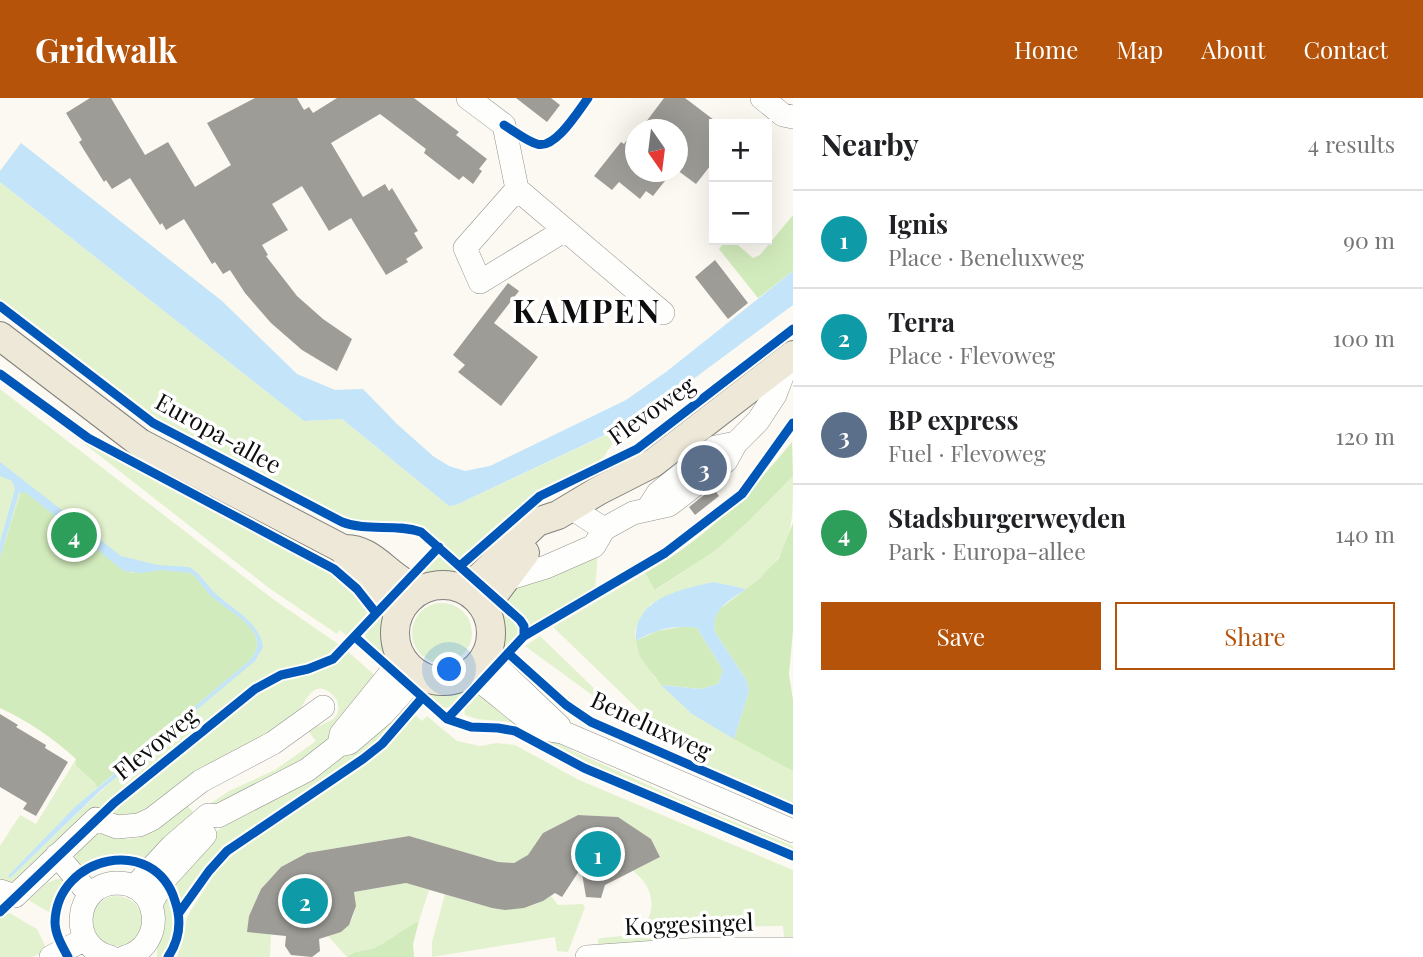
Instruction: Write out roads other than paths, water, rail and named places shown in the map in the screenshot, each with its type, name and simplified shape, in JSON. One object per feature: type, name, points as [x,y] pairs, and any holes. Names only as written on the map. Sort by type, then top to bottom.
[{"type":"main road","name":"Europa-allee","points":[[0,336],[140,443],[342,549],[349,560],[389,599],[398,615]]},
{"type":"main road","name":"Flevoweg","points":[[461,588],[480,577],[537,522],[564,511],[653,463],[791,356]]},
{"type":"main road","name":"Flevoweg","points":[[486,612],[504,580],[564,511]]},
{"type":"main road","name":"Europa-allee","points":[[342,549],[356,548],[378,561],[408,586],[423,589]]},
{"type":"main road","points":[[442,585],[461,588],[475,597],[486,612],[491,634],[487,652],[478,666],[466,675],[442,681],[424,677],[409,667],[399,653],[394,634],[398,615],[408,600],[423,589],[442,585]]},
{"type":"street","points":[[468,98],[504,125],[517,189],[663,313]]},
{"type":"street","points":[[762,98],[783,115],[793,117]]},
{"type":"street","points":[[517,189],[465,248],[480,282],[565,230]]},
{"type":"street","name":"Flevoweg","points":[[504,580],[547,567],[594,547],[604,529],[633,513],[669,505],[726,461],[736,443],[758,421],[775,395],[791,356]]},
{"type":"street","points":[[564,511],[604,529]]},
{"type":"street","name":"Beneluxweg","points":[[487,652],[500,670],[558,722],[562,732]]},
{"type":"street","points":[[339,745],[341,734],[393,670],[399,653]]},
{"type":"street","name":"Beneluxweg","points":[[466,675],[477,679],[510,706],[551,732],[562,732],[793,831]]},
{"type":"street","points":[[134,887],[185,834],[208,815],[218,816],[307,770],[339,745],[349,743],[383,714],[409,685],[424,677]]},
{"type":"street","points":[[8,894],[57,855],[96,819],[107,825],[127,828],[152,819],[201,781],[273,744],[323,707]]},
{"type":"street","points":[[151,904],[164,880],[188,851],[215,825],[218,816]]},
{"type":"street","points":[[57,855],[90,895]]},
{"type":"street","points":[[110,957],[95,951],[85,939],[80,919],[90,895],[116,883],[134,887],[151,904],[155,922],[153,931],[140,953]]},
{"type":"street","points":[[51,957],[85,939]]},
{"type":"street","name":"Koggesingel","points":[[587,957],[701,949],[793,949]]},
{"type":"water","points":[[21,143],[222,301],[297,374],[335,390],[363,389],[433,456],[449,466],[465,471],[490,466],[626,400],[666,372],[793,271],[793,305],[641,418],[449,506],[342,419],[304,421],[0,182],[0,171]]},
{"type":"water","points":[[0,462],[121,556],[158,565],[189,567],[251,623],[261,638],[263,647],[255,661],[101,790],[10,878],[8,876],[76,806],[248,662],[255,651],[257,641],[247,624],[210,595],[191,573],[161,570],[141,573],[124,571],[25,492],[19,493],[0,558],[0,542],[15,489],[12,481],[0,476]]},
{"type":"water","points":[[714,582],[746,589],[723,606],[714,624],[715,632],[747,681],[749,691],[734,739],[692,714],[661,685],[701,689],[718,684],[723,670],[697,628],[665,629],[636,641],[637,627],[650,606],[661,598],[687,588]]},
{"type":"place","name":"BP express","points":[[704,468]]},
{"type":"place","name":"Stadsburgerweyden","points":[[74,535]]},
{"type":"place","name":"Ignis","points":[[598,854]]},
{"type":"place","name":"Terra","points":[[305,901]]},
{"type":"district","name":"KAMPEN","points":[[587,312]]}]
